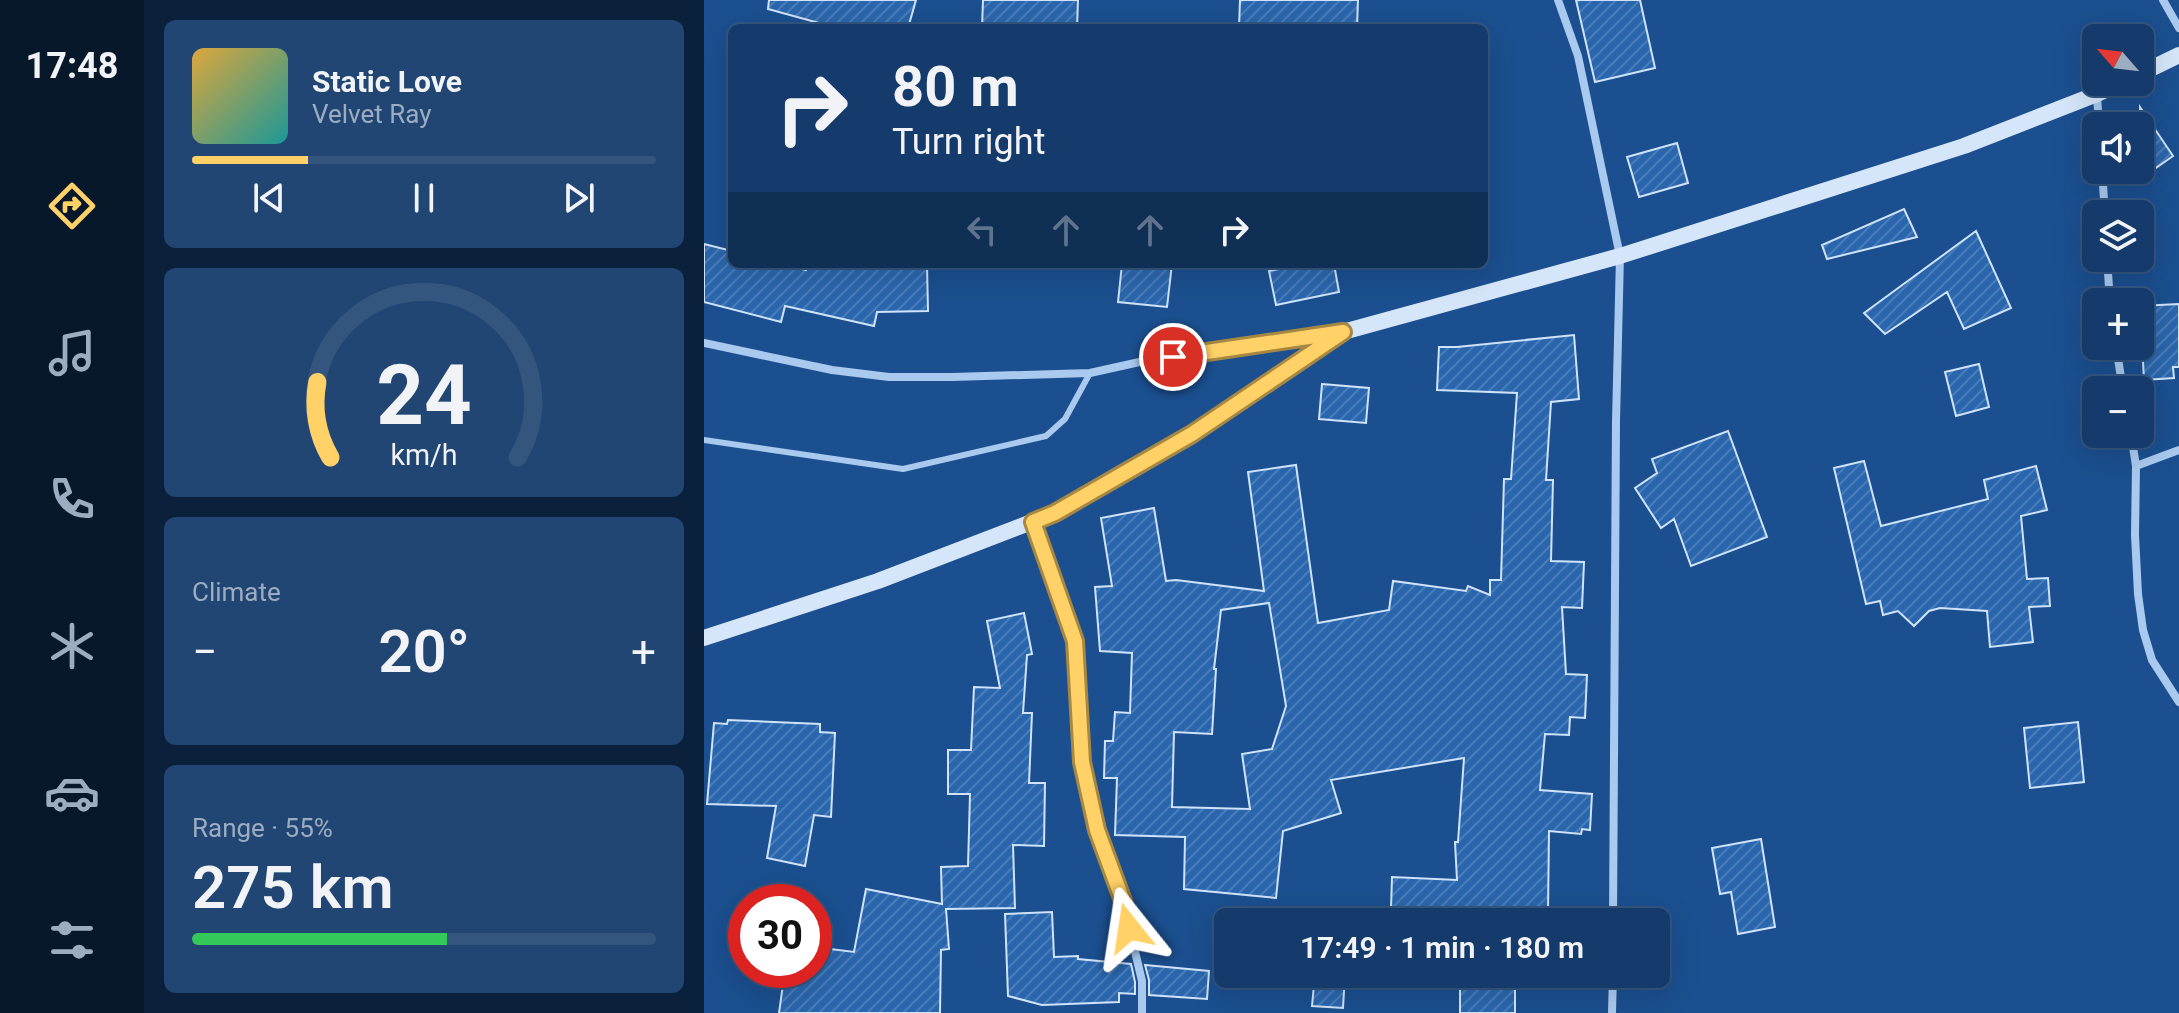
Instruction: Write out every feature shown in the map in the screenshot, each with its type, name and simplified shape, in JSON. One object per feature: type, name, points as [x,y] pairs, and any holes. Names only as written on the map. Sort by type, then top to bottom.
[{"type":"street","points":[[1558,0],[1578,56],[1620,256],[1613,908]]},
{"type":"street","points":[[2163,0],[2179,28]]},
{"type":"street","points":[[2154,67],[2179,55]]},
{"type":"street","points":[[704,343],[832,370],[889,377],[1090,373],[1144,361],[1343,332],[1620,256],[1964,146],[2092,96]]},
{"type":"street","points":[[704,638],[878,581],[1055,513],[1192,434],[1343,332]]},
{"type":"street","points":[[2133,448],[2138,594],[2143,630],[2152,660],[2179,702]]},
{"type":"street","points":[[2136,466],[2179,450]]},
{"type":"street","points":[[1033,522],[1075,641],[1082,762],[1097,830],[1123,901],[1142,981],[1142,1013]]},
{"type":"street","points":[[1612,1013],[1613,988]]},
{"type":"lane","points":[[704,440],[903,469],[1046,436],[1065,419],[1090,373]]},
{"type":"building","points":[[769,0],[916,0],[909,24],[822,24],[768,9]]},
{"type":"building","points":[[983,0],[1078,0],[1077,24],[982,24]]},
{"type":"building","points":[[1240,0],[1358,0],[1357,24],[1239,24]]},
{"type":"building","points":[[1576,0],[1640,0],[1655,68],[1595,82]]},
{"type":"building","points":[[2154,128],[2173,156],[2154,169]]},
{"type":"building","points":[[1677,143],[1688,183],[1639,197],[1627,157]]},
{"type":"building","points":[[1904,209],[1917,237],[1827,259],[1822,245]]},
{"type":"building","points":[[1976,231],[2011,308],[1964,329],[1947,292],[1885,334],[1864,313]]},
{"type":"building","points":[[704,244],[728,250],[728,268],[927,268],[928,311],[877,312],[874,326],[785,306],[781,322],[704,302]]},
{"type":"building","points":[[1122,268],[1172,268],[1167,307],[1118,302]]},
{"type":"building","points":[[1335,268],[1339,292],[1276,305],[1269,271]]},
{"type":"building","points":[[2179,304],[2179,367],[2173,367],[2174,378],[2154,379],[2154,376],[2144,376],[2143,360],[2154,360],[2154,305]]},
{"type":"building","points":[[1574,335],[1579,399],[1551,402],[1546,480],[1553,480],[1551,561],[1584,562],[1582,608],[1562,607],[1566,674],[1587,675],[1585,718],[1570,717],[1569,735],[1545,734],[1540,790],[1592,794],[1590,830],[1582,829],[1581,834],[1549,831],[1548,908],[1391,908],[1392,877],[1457,880],[1455,842],[1458,842],[1464,758],[1331,780],[1341,813],[1283,831],[1276,898],[1184,889],[1185,837],[1115,835],[1117,778],[1104,778],[1105,741],[1113,741],[1115,712],[1130,713],[1132,653],[1100,651],[1095,587],[1112,586],[1101,518],[1154,508],[1166,581],[1264,591],[1248,472],[1296,465],[1318,623],[1389,610],[1393,581],[1466,591],[1468,586],[1490,595],[1490,580],[1501,580],[1504,479],[1511,479],[1517,393],[1437,390],[1439,347]],"holes":[[[1269,603],[1286,706],[1272,749],[1242,754],[1250,809],[1172,807],[1174,732],[1212,734],[1214,669],[1221,610]]]},
{"type":"building","points":[[1979,364],[1989,407],[1956,416],[1945,372]]},
{"type":"building","points":[[1322,384],[1369,388],[1366,423],[1319,419]]},
{"type":"building","points":[[1728,431],[1767,537],[1691,566],[1674,519],[1661,528],[1635,488],[1657,473],[1652,459]]},
{"type":"building","points":[[1864,461],[1881,526],[1988,499],[1984,480],[2036,466],[2047,510],[2021,516],[2027,579],[2048,578],[2050,606],[2029,607],[2033,642],[1990,647],[1987,611],[1940,608],[1929,611],[1914,626],[1898,611],[1883,615],[1880,601],[1866,604],[1834,468]]},
{"type":"building","points":[[1024,613],[1032,654],[1027,655],[1023,713],[1032,713],[1029,783],[1045,783],[1044,846],[1013,845],[1015,908],[946,909],[949,949],[941,950],[940,1013],[779,1013],[782,988],[832,988],[832,949],[854,952],[866,889],[942,904],[941,867],[968,866],[970,794],[948,794],[948,750],[971,750],[974,687],[1000,688],[987,621]]},
{"type":"building","points":[[728,720],[820,724],[820,732],[835,733],[831,817],[814,815],[805,866],[767,858],[776,806],[707,804],[714,723],[727,724]]},
{"type":"building","points":[[2078,722],[2084,782],[2030,788],[2024,728]]},
{"type":"building","points":[[1761,839],[1775,927],[1738,934],[1731,892],[1720,894],[1712,848]]},
{"type":"building","points":[[1052,912],[1054,957],[1078,956],[1078,959],[1131,964],[1135,994],[1119,993],[1119,1002],[1042,1005],[1008,996],[1005,914]]},
{"type":"building","points":[[1145,965],[1209,971],[1207,999],[1149,995]]},
{"type":"building","points":[[1314,988],[1344,988],[1343,1008],[1312,1006]]},
{"type":"building","points":[[1460,988],[1515,988],[1515,1013],[1460,1013]]},
{"type":"route","points":[[1129,928],[1123,901],[1097,830],[1082,762],[1075,641],[1033,522],[1055,513],[1192,434],[1343,332],[1173,357]]}]
